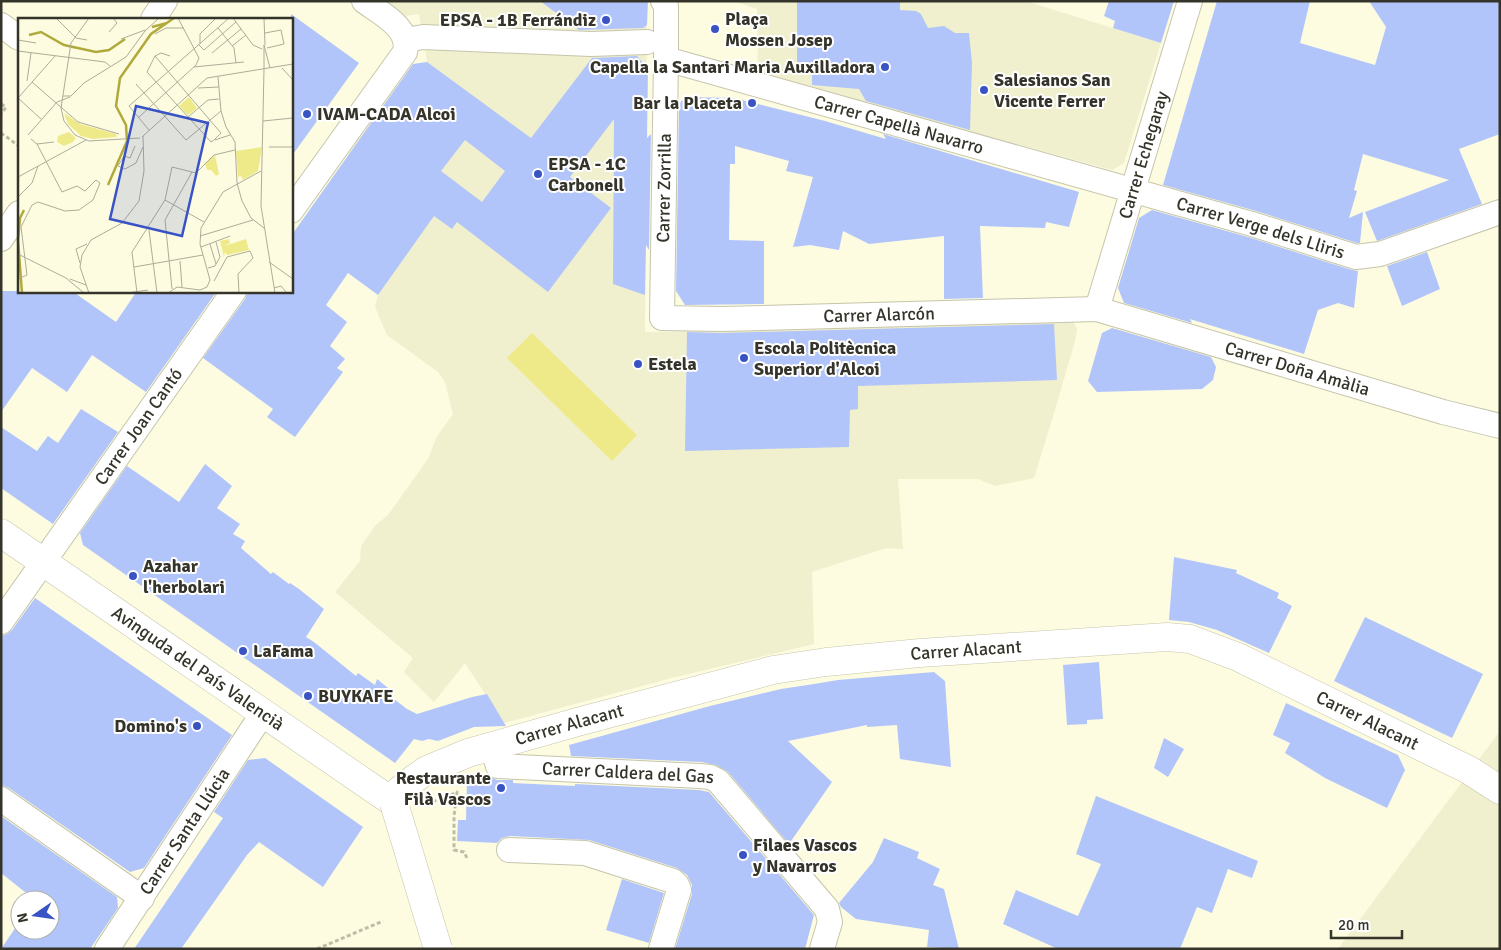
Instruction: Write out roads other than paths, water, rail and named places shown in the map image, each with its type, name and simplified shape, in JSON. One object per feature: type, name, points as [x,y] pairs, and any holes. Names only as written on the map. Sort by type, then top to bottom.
[{"type":"main road","name":"Avinguda del País Valencià","points":[[1,533],[394,804]]},
{"type":"main road","name":"Carrer Alacant","points":[[419,791],[427,770],[445,762],[527,736],[754,675],[826,662],[1167,637],[1190,639],[1238,657],[1469,770],[1500,790]]},
{"type":"main road","name":"Carrer Alacant","points":[[357,777],[386,781],[419,791]]},
{"type":"main road","name":"Carrer Alacant","points":[[394,804],[394,798],[400,790],[419,791]]},
{"type":"main road","points":[[394,804],[438,949]]},
{"type":"street","points":[[154,18],[165,1]]},
{"type":"street","points":[[364,1],[400,30],[403,50]]},
{"type":"street","name":"Carrer Zorrilla","points":[[662,318],[666,59],[666,6],[663,1]]},
{"type":"street","name":"Carrer Echegaray","points":[[1097,309],[1190,1]]},
{"type":"street","points":[[1,25],[18,37]]},
{"type":"street","points":[[292,210],[403,50],[423,37],[591,44],[647,42]]},
{"type":"street","name":"Carrer Capellà Navarro","points":[[666,59],[1132,191]]},
{"type":"street","name":"Carrer Verge dels Lliris","points":[[1132,191],[1252,224],[1356,258],[1380,254],[1500,212]]},
{"type":"street","points":[[1,239],[18,218]]},
{"type":"street","name":"Carrer Joan Cantó","points":[[1,622],[233,292]]},
{"type":"street","name":"Carrer Alarcón","points":[[662,318],[722,319],[1097,309]]},
{"type":"street","name":"Carrer Doña Amàlia","points":[[1097,309],[1443,412],[1500,426]]},
{"type":"street","name":"Carrer Santa Llúcia","points":[[107,949],[264,713]]},
{"type":"street","name":"Carrer Caldera del Gas","points":[[492,746],[498,766],[700,776],[710,777],[718,781],[827,909],[830,922],[822,949]]},
{"type":"street","points":[[1,799],[142,898]]},
{"type":"street","points":[[509,850],[585,853],[673,881],[679,890],[661,949]]},
{"type":"place","name":"EPSA - 1B Ferrándiz","points":[[606,20]]},
{"type":"place","name":"Plaça Mossen Josep","points":[[715,29]]},
{"type":"place","name":"Capella la Santari Maria Auxilladora","points":[[885,67]]},
{"type":"place","name":"Salesianos San Vicente Ferrer","points":[[984,90]]},
{"type":"place","name":"Bar la Placeta","points":[[752,103]]},
{"type":"place","name":"IVAM-CADA Alcoi","points":[[307,114]]},
{"type":"place","name":"EPSA - 1C Carbonell","points":[[538,174]]},
{"type":"place","name":"Escola Politècnica Superior d'Alcoi","points":[[744,358]]},
{"type":"place","name":"Estela","points":[[638,364]]},
{"type":"place","name":"Azahar l'herbolari","points":[[133,576]]},
{"type":"place","name":"LaFama","points":[[243,651]]},
{"type":"place","name":"BUYKAFE","points":[[308,696]]},
{"type":"place","name":"Domino's","points":[[197,726]]},
{"type":"place","name":"Restaurante Filà Vascos","points":[[501,788]]},
{"type":"place","name":"Filaes Vascos y Navarros","points":[[743,855]]}]
